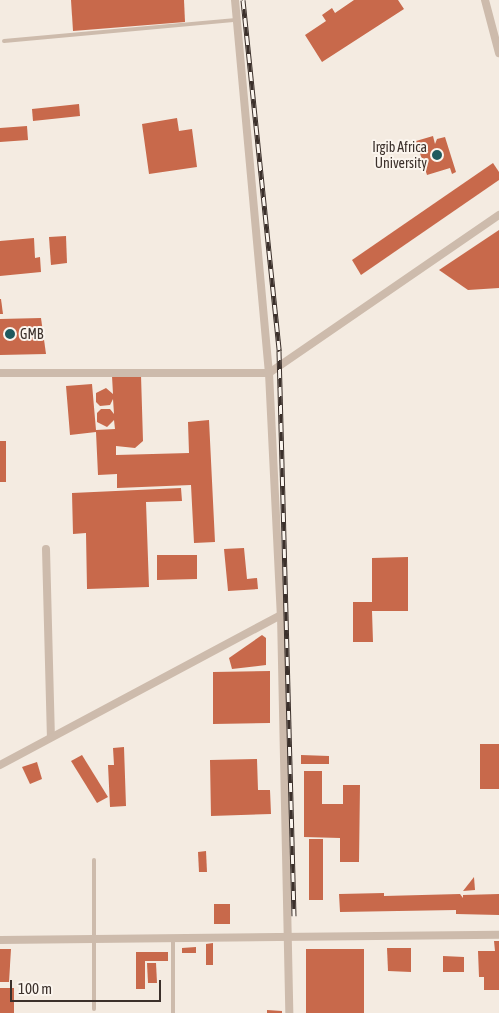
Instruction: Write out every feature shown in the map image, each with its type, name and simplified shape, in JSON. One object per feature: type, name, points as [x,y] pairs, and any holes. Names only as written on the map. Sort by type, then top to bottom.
[{"type":"street","points":[[235,0],[269,373],[281,615],[289,936],[289,1013]]},
{"type":"street","points":[[485,0],[499,53]]},
{"type":"street","points":[[0,373],[269,373],[499,215]]},
{"type":"street","points":[[46,549],[51,737]]},
{"type":"street","points":[[0,765],[281,615]]},
{"type":"street","points":[[0,940],[499,934]]},
{"type":"lane","points":[[4,40],[238,20]]},
{"type":"lane","points":[[94,860],[94,1009]]},
{"type":"lane","points":[[173,937],[173,1013]]},
{"type":"building","points":[[71,0],[184,0],[185,22],[73,31]]},
{"type":"building","points":[[354,0],[398,0],[404,9],[322,62],[305,35],[326,21],[322,15],[332,8],[335,13]]},
{"type":"building","points":[[79,104],[80,116],[33,121],[32,109]]},
{"type":"building","points":[[177,118],[179,131],[192,129],[197,167],[149,174],[142,124]]},
{"type":"building","points":[[27,126],[28,140],[0,142],[0,128]]},
{"type":"building","points":[[433,136],[435,144],[437,139],[445,137],[456,172],[452,174],[450,168],[427,175],[416,141]]},
{"type":"building","points":[[493,163],[499,172],[499,180],[361,275],[352,260]]},
{"type":"building","points":[[499,230],[499,288],[468,290],[439,270]]},
{"type":"building","points":[[66,236],[67,263],[51,265],[49,237]]},
{"type":"building","points":[[34,238],[35,258],[40,257],[41,272],[0,276],[0,241]]},
{"type":"building","points":[[1,299],[3,314],[0,314]]},
{"type":"building","points":[[41,318],[46,354],[0,355],[0,319]]},
{"type":"building","points":[[141,375],[143,441],[135,448],[116,446],[116,455],[189,453],[188,422],[209,420],[215,542],[194,543],[191,485],[117,488],[117,474],[98,475],[96,432],[70,435],[66,386],[92,384],[96,430],[115,429],[114,420],[107,427],[97,422],[97,413],[101,409],[110,409],[114,414],[113,399],[110,405],[100,406],[96,402],[96,393],[106,388],[113,394],[112,376]]},
{"type":"building","points":[[0,441],[6,441],[6,482],[0,482]]},
{"type":"building","points":[[181,488],[182,501],[146,502],[149,587],[87,589],[86,533],[73,534],[72,493]]},
{"type":"building","points":[[244,548],[247,579],[257,578],[258,589],[228,591],[224,549]]},
{"type":"building","points":[[157,555],[197,555],[197,579],[157,580]]},
{"type":"building","points":[[408,557],[408,611],[372,611],[373,642],[353,642],[353,602],[372,602],[372,558]]},
{"type":"building","points":[[262,635],[266,638],[266,665],[232,669],[229,658]]},
{"type":"building","points":[[270,671],[270,723],[213,724],[213,672]]},
{"type":"building","points":[[480,744],[499,744],[499,789],[480,789]]},
{"type":"building","points":[[124,747],[126,806],[110,807],[108,765],[114,765],[113,748]]},
{"type":"building","points":[[82,755],[108,797],[97,803],[71,761]]},
{"type":"building","points":[[301,755],[329,756],[329,764],[301,764]]},
{"type":"building","points":[[257,759],[258,790],[270,790],[271,814],[211,816],[210,760]]},
{"type":"building","points":[[37,762],[42,779],[30,784],[22,767]]},
{"type":"building","points":[[304,771],[322,771],[322,804],[343,804],[343,785],[360,785],[359,862],[340,862],[340,838],[304,837]]},
{"type":"building","points":[[309,839],[323,839],[323,900],[309,900]]},
{"type":"building","points":[[206,851],[207,872],[199,872],[198,852]]},
{"type":"building","points":[[474,877],[475,890],[463,891]]},
{"type":"building","points":[[384,893],[384,896],[460,894],[463,898],[463,895],[499,894],[499,915],[456,914],[456,910],[340,912],[339,894]]},
{"type":"building","points":[[214,904],[230,904],[230,924],[214,924]]},
{"type":"building","points":[[494,941],[499,941],[499,990],[484,990],[484,977],[479,977],[478,951],[495,951]]},
{"type":"building","points":[[213,943],[213,965],[206,965],[206,944]]},
{"type":"building","points":[[196,947],[196,953],[182,953],[182,948]]},
{"type":"building","points":[[387,948],[411,948],[411,972],[388,971]]},
{"type":"building","points":[[0,949],[11,949],[9,982],[0,982]]},
{"type":"building","points":[[306,949],[364,949],[364,1013],[306,1013]]},
{"type":"building","points":[[136,952],[168,952],[168,961],[145,961],[145,989],[136,989]]},
{"type":"building","points":[[443,956],[464,957],[464,972],[443,972]]},
{"type":"building","points":[[147,963],[156,963],[157,983],[148,983]]},
{"type":"building","points":[[0,988],[14,988],[14,1013],[0,1013]]},
{"type":"building","points":[[267,1010],[282,1011],[282,1013],[267,1013]]},
{"type":"railway","points":[[243,0],[279,351],[294,916]]},
{"type":"place","name":"Irgib Africa University","points":[[437,155]]},
{"type":"place","name":"GMB","points":[[10,334]]}]
